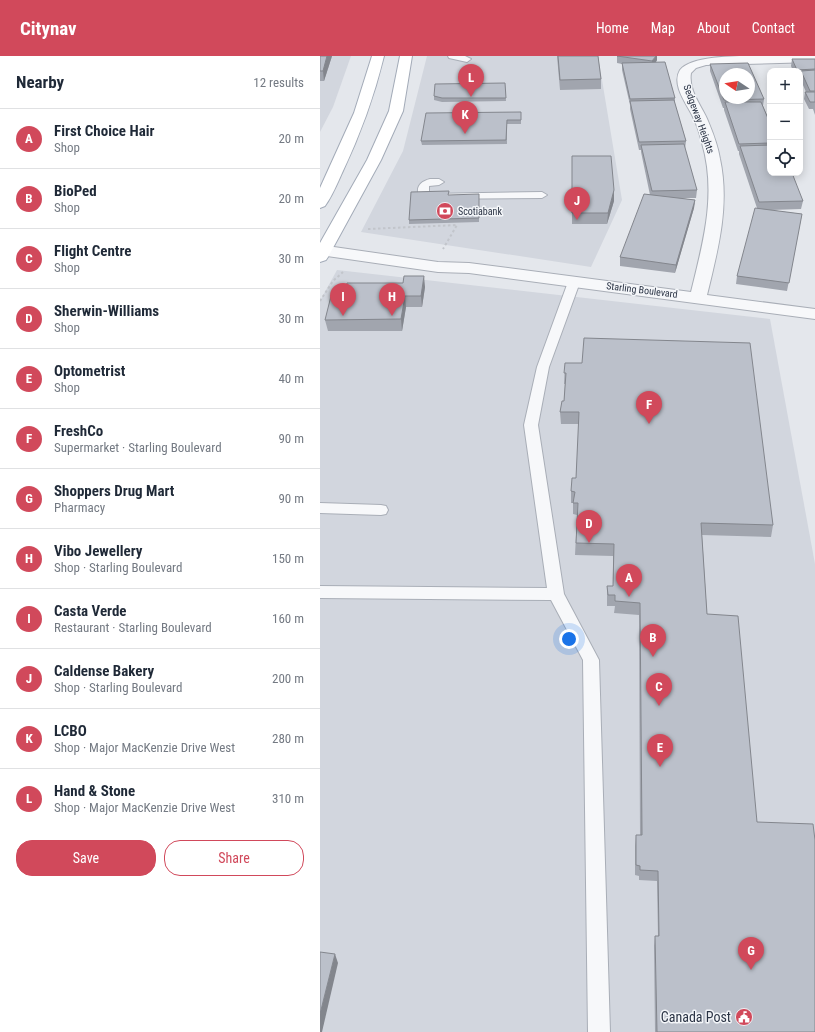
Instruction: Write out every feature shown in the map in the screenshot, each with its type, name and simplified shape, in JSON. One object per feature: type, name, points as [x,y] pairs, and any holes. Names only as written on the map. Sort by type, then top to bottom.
[{"type":"main road","points":[[320,203],[342,159],[362,112],[378,56]]},
{"type":"main road","points":[[323,246],[374,160],[396,111],[406,56]]},
{"type":"street","name":"Sedgeway Heights","points":[[698,297],[716,217],[717,200],[713,158],[701,121],[690,99],[684,77],[687,69],[693,63],[706,61],[815,58]]},
{"type":"street","name":"Starling Boulevard","points":[[323,246],[446,258],[469,268]]},
{"type":"street","name":"Starling Boulevard","points":[[323,246],[438,267],[469,268],[698,297],[815,314]]},
{"type":"lane","points":[[452,56],[467,60]]},
{"type":"lane","points":[[439,182],[424,184],[424,197],[542,195]]},
{"type":"lane","points":[[574,282],[542,367],[531,425],[556,594],[591,660],[599,1032]]},
{"type":"lane","points":[[320,508],[381,510]]},
{"type":"lane","points":[[320,592],[556,594]]},
{"type":"path","points":[[368,228],[457,225],[439,257]]},
{"type":"path","points":[[320,301],[333,281],[344,271]]},
{"type":"shaded area","points":[[320,56],[351,56],[333,107],[320,132]]},
{"type":"shaded area","points":[[427,56],[598,56],[622,200],[591,267],[361,232],[403,151]]},
{"type":"shaded area","points":[[337,270],[770,319],[815,564],[815,1032],[320,1032],[320,301]]},
{"type":"building","points":[[320,56],[327,56],[323,71],[320,71]]},
{"type":"building","points":[[558,56],[598,56],[601,79],[560,80]]},
{"type":"building","points":[[617,56],[656,56],[652,61]]},
{"type":"building","points":[[792,59],[815,59],[815,69],[803,70],[803,68],[796,68]]},
{"type":"building","points":[[665,62],[675,98],[630,99],[622,63]]},
{"type":"building","points":[[748,63],[750,68],[719,68],[719,87],[710,64]]},
{"type":"building","points":[[815,70],[815,91],[810,91],[803,75],[803,71]]},
{"type":"building","points":[[755,79],[764,99],[755,99]]},
{"type":"building","points":[[505,83],[506,98],[442,98],[434,96],[435,84]]},
{"type":"building","points":[[805,92],[815,92],[815,102],[810,102]]},
{"type":"building","points":[[674,100],[686,141],[639,142],[630,101]]},
{"type":"building","points":[[755,102],[761,102],[767,116],[767,143],[739,144],[726,104],[755,104]]},
{"type":"building","points":[[521,112],[521,120],[507,120],[506,140],[421,141],[426,113]]},
{"type":"building","points":[[684,144],[697,190],[652,191],[641,145]]},
{"type":"building","points":[[767,145],[767,176],[793,176],[803,201],[759,202],[740,146]]},
{"type":"building","points":[[572,156],[611,156],[614,190],[608,213],[572,213]]},
{"type":"building","name":"Scotiabank","points":[[449,191],[448,195],[479,194],[479,218],[409,220],[411,192]]},
{"type":"building","points":[[644,194],[695,200],[676,265],[620,257]]},
{"type":"building","points":[[755,208],[802,214],[789,283],[737,276]]},
{"type":"building","points":[[404,276],[424,276],[421,296],[405,296],[401,319],[325,320],[332,292],[345,292],[347,283],[403,283]]},
{"type":"building","points":[[584,338],[750,343],[773,525],[701,523],[707,614],[738,616],[757,822],[813,824],[815,840],[815,1032],[657,1032],[655,936],[659,936],[658,871],[640,870],[640,866],[636,865],[636,835],[642,835],[640,603],[615,601],[615,595],[608,595],[607,586],[613,586],[614,544],[576,543],[578,503],[573,503],[575,492],[571,491],[572,478],[576,478],[579,412],[560,412],[562,401],[564,401],[566,373],[564,373],[565,363],[582,363]]},
{"type":"building","points":[[320,952],[335,954],[320,1014]]},
{"type":"place","name":"Hand & Stone","points":[[471,97]]},
{"type":"place","name":"LCBO","points":[[465,134]]},
{"type":"place","name":"Scotiabank","points":[[445,211]]},
{"type":"place","name":"Caldense Bakery","points":[[577,220]]},
{"type":"place","name":"Casta Verde","points":[[343,316]]},
{"type":"place","name":"Vibo Jewellery","points":[[392,316]]},
{"type":"place","name":"FreshCo","points":[[649,424]]},
{"type":"place","name":"Sherwin-Williams","points":[[589,543]]},
{"type":"place","name":"First Choice Hair","points":[[629,597]]},
{"type":"place","name":"BioPed","points":[[653,657]]},
{"type":"place","name":"Flight Centre","points":[[659,706]]},
{"type":"place","name":"Optometrist","points":[[660,767]]},
{"type":"place","name":"Shoppers Drug Mart","points":[[751,970]]},
{"type":"place","name":"Canada Post","points":[[744,1017]]}]
